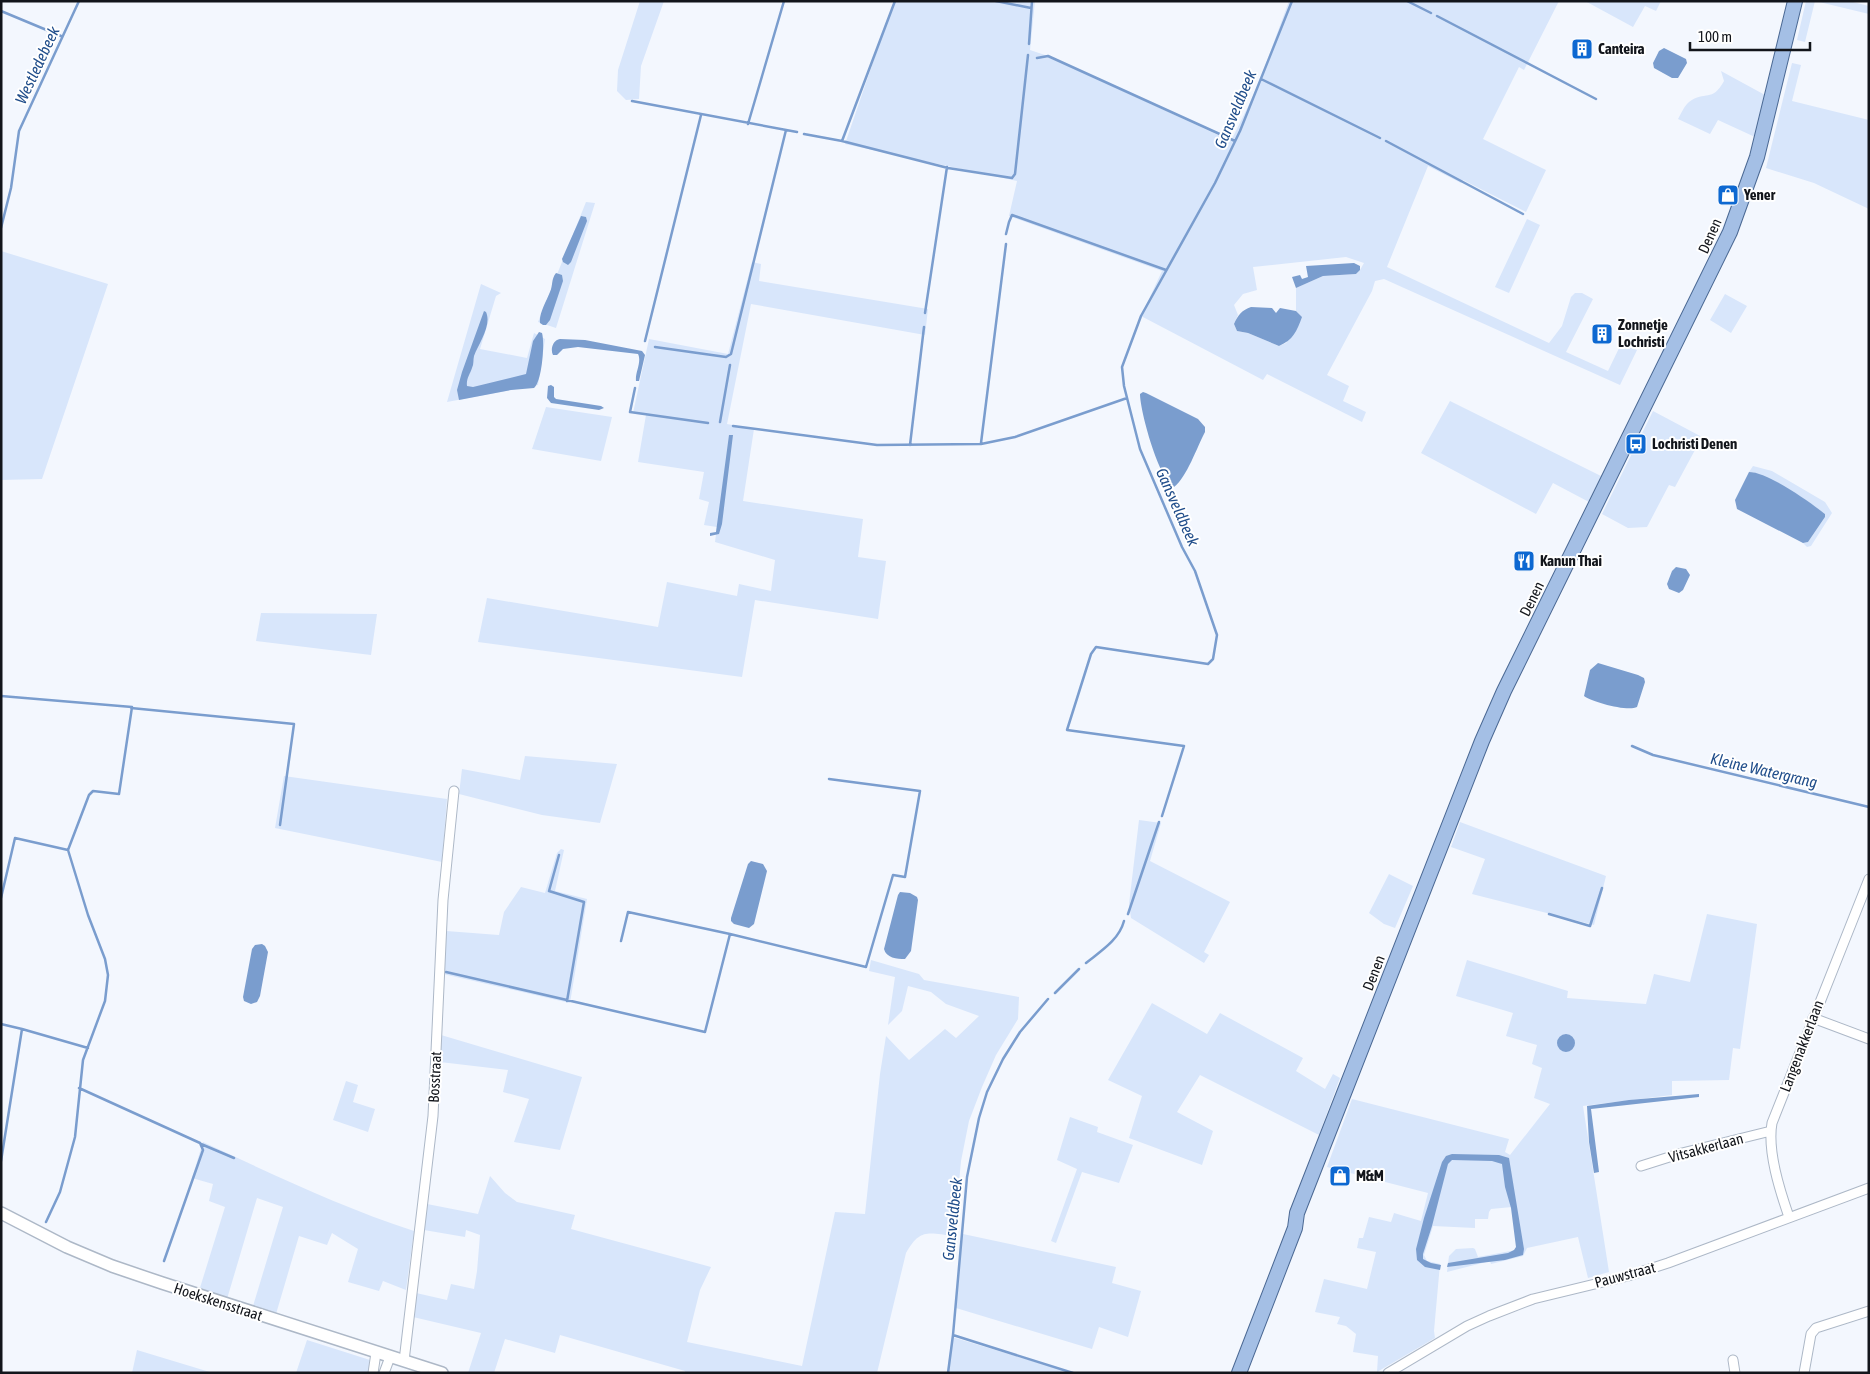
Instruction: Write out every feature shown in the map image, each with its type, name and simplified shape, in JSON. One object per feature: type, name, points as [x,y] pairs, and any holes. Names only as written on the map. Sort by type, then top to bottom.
[{"type":"main road","name":"Denen","points":[[1239,1373],[1295,1228],[1297,1213],[1504,691],[1730,232],[1757,157],[1795,1]]},
{"type":"main road","name":"Denen","points":[[1229,1373],[1288,1224],[1297,1213]]},
{"type":"street","name":"Bosstraat","points":[[404,1361],[432,1116],[443,900],[454,791]]},
{"type":"street","name":"Langenakkerlaan","points":[[1789,1218],[1781,1192],[1772,1148],[1771,1131],[1777,1109],[1869,880]]},
{"type":"street","points":[[1813,1018],[1869,1039]]},
{"type":"street","name":"Vitsakkerlaan","points":[[1641,1166],[1682,1153],[1771,1131]]},
{"type":"street","name":"Pauwstraat","points":[[1390,1372],[1467,1326],[1489,1316],[1547,1295],[1628,1276],[1869,1188]]},
{"type":"street","name":"Hoekskensstraat","points":[[1,1213],[67,1247],[112,1266],[442,1373]]},
{"type":"street","points":[[1804,1373],[1812,1334],[1816,1328],[1869,1311]]},
{"type":"street","points":[[373,1373],[376,1353]]},
{"type":"street","points":[[384,1373],[390,1357]]},
{"type":"street","points":[[1733,1360],[1735,1373]]},
{"type":"shaded area","points":[[640,1],[664,1],[641,66],[639,99],[626,100],[617,91],[618,70]]},
{"type":"shaded area","points":[[894,1],[1035,1],[1030,50],[1045,55],[1231,141],[1257,88],[1289,1],[1559,1],[1524,70],[1519,67],[1483,139],[1546,170],[1526,212],[1463,180],[1461,183],[1428,166],[1387,267],[1549,343],[1562,326],[1571,297],[1575,293],[1582,293],[1593,299],[1566,352],[1608,371],[1621,344],[1637,350],[1620,385],[1384,279],[1375,281],[1372,291],[1327,375],[1349,386],[1343,401],[1366,412],[1362,422],[1267,374],[1263,380],[1141,316],[1162,271],[1009,216],[1017,181],[845,144]],"holes":[[[1346,257],[1364,263],[1356,274],[1323,276],[1296,288],[1296,311],[1301,317],[1286,343],[1279,346],[1248,333],[1237,331],[1234,324],[1238,315],[1234,305],[1243,294],[1257,290],[1253,267]]]},
{"type":"shaded area","points":[[1585,1],[1661,1],[1656,11],[1645,6],[1633,27]]},
{"type":"shaded area","points":[[1806,1],[1815,1],[1805,42],[1797,40]]},
{"type":"shaded area","points":[[1815,1],[1849,1],[1869,6],[1869,14]]},
{"type":"shaded area","points":[[1792,63],[1801,65],[1792,101],[1869,120],[1869,209],[1814,183],[1766,168]]},
{"type":"shaded area","points":[[1721,71],[1765,95],[1755,137],[1718,120],[1710,134],[1678,119],[1689,102],[1712,94],[1720,88],[1724,81]]},
{"type":"shaded area","points":[[586,202],[595,203],[556,328],[538,322]]},
{"type":"shaded area","points":[[1527,219],[1540,225],[1509,293],[1495,287]]},
{"type":"shaded area","points":[[1,251],[108,284],[42,479],[1,480]]},
{"type":"shaded area","points":[[752,262],[761,264],[759,281],[928,309],[925,335],[751,304],[727,424],[754,429],[743,501],[863,519],[858,557],[886,561],[878,619],[755,600],[742,677],[478,642],[487,598],[658,627],[667,582],[737,596],[739,584],[771,591],[775,560],[715,542],[717,527],[704,525],[709,502],[699,499],[704,472],[638,462],[646,415],[633,413],[649,339],[728,354]]},
{"type":"shaded area","points":[[481,284],[501,293],[496,296],[480,349],[527,358],[534,333],[545,339],[538,385],[447,402]]},
{"type":"shaded area","points":[[1725,294],[1747,306],[1731,333],[1710,320]]},
{"type":"shaded area","points":[[1450,401],[1601,476],[1589,502],[1553,483],[1536,514],[1421,453]]},
{"type":"shaded area","points":[[546,407],[612,417],[601,461],[532,449]]},
{"type":"shaded area","points":[[1653,411],[1702,437],[1675,487],[1669,485],[1647,527],[1628,528],[1602,514]]},
{"type":"shaded area","points":[[1753,466],[1772,471],[1825,502],[1832,513],[1811,546],[1807,547],[1803,543],[1808,542],[1825,517],[1825,514],[1800,496],[1753,472],[1749,472]]},
{"type":"shaded area","points":[[261,613],[377,614],[371,655],[256,641]]},
{"type":"shaded area","points":[[525,756],[617,764],[600,823],[542,815],[459,794],[462,769],[520,780]]},
{"type":"shaded area","points":[[284,776],[447,799],[442,862],[275,828]]},
{"type":"shaded area","points":[[1139,820],[1161,823],[1150,861],[1230,902],[1204,952],[1209,955],[1204,963],[1131,918],[1129,904]]},
{"type":"shaded area","points":[[1460,822],[1606,876],[1594,925],[1472,894],[1485,859],[1451,847]]},
{"type":"shaded area","points":[[561,849],[564,850],[555,891],[587,899],[570,1003],[443,974],[446,931],[499,935],[504,912],[521,887],[545,893],[557,853]]},
{"type":"shaded area","points":[[1389,874],[1413,886],[1395,928],[1384,924],[1369,913]]},
{"type":"shaded area","points":[[1707,914],[1757,924],[1740,1049],[1733,1048],[1729,1080],[1672,1081],[1672,1095],[1583,1106],[1609,1272],[1588,1278],[1578,1237],[1527,1248],[1523,1256],[1491,1264],[1490,1261],[1447,1272],[1449,1256],[1456,1249],[1473,1248],[1478,1257],[1516,1250],[1512,1207],[1491,1209],[1488,1219],[1475,1219],[1475,1228],[1433,1226],[1424,1255],[1427,1261],[1440,1264],[1435,1338],[1377,1372],[1378,1356],[1353,1352],[1356,1334],[1346,1326],[1337,1324],[1340,1317],[1315,1312],[1324,1279],[1367,1289],[1376,1252],[1357,1248],[1359,1238],[1363,1238],[1369,1217],[1391,1222],[1394,1213],[1421,1221],[1428,1193],[1327,1167],[1352,1099],[1509,1139],[1505,1152],[1510,1155],[1550,1104],[1534,1098],[1542,1068],[1532,1064],[1537,1045],[1506,1036],[1513,1013],[1456,996],[1467,960],[1568,991],[1567,998],[1646,1004],[1654,974],[1690,982]]},
{"type":"shaded area","points":[[871,960],[919,974],[924,980],[1019,997],[1018,1019],[996,1055],[969,1121],[961,1161],[954,1236],[931,1233],[920,1236],[906,1253],[877,1373],[685,1373],[685,1371],[560,1335],[555,1353],[505,1339],[494,1373],[468,1373],[481,1333],[413,1317],[416,1293],[447,1300],[451,1284],[474,1289],[477,1271],[480,1235],[466,1230],[465,1237],[424,1230],[427,1204],[478,1214],[490,1176],[505,1193],[517,1202],[575,1215],[571,1229],[711,1267],[700,1290],[687,1342],[802,1366],[835,1212],[865,1214],[880,1074],[886,1036],[909,1060],[945,1029],[956,1038],[979,1016],[946,1004],[931,992],[908,986],[902,1011],[888,1025],[895,977],[869,971]]},
{"type":"shaded area","points":[[1152,1003],[1207,1034],[1220,1013],[1303,1058],[1296,1071],[1325,1089],[1333,1074],[1340,1078],[1319,1135],[1200,1075],[1177,1112],[1213,1131],[1202,1165],[1129,1138],[1142,1096],[1108,1080]]},
{"type":"shaded area","points":[[441,1035],[582,1077],[560,1150],[514,1142],[529,1099],[503,1092],[508,1070],[440,1062]]},
{"type":"shaded area","points":[[346,1081],[358,1085],[353,1102],[375,1109],[368,1132],[333,1120]]},
{"type":"shaded area","points":[[1070,1117],[1098,1127],[1097,1132],[1133,1145],[1119,1183],[1082,1172],[1056,1243],[1051,1241],[1077,1169],[1057,1160]]},
{"type":"shaded area","points":[[203,1142],[333,1201],[414,1231],[406,1290],[383,1281],[379,1291],[348,1282],[358,1249],[332,1233],[327,1245],[299,1236],[276,1314],[253,1306],[283,1207],[257,1198],[227,1299],[199,1291],[225,1207],[209,1201],[213,1184],[192,1178]]},
{"type":"shaded area","points":[[963,1234],[1116,1267],[1112,1283],[1141,1291],[1128,1337],[1099,1327],[1092,1349],[956,1308],[960,1243]]},
{"type":"shaded area","points":[[952,1337],[1072,1373],[947,1373]]},
{"type":"shaded area","points":[[307,1340],[370,1360],[370,1373],[296,1373]]},
{"type":"shaded area","points":[[137,1350],[213,1373],[132,1373]]},
{"type":"water","points":[[1664,48],[1686,59],[1687,63],[1678,78],[1672,78],[1654,68],[1653,63],[1659,51]]},
{"type":"water","points":[[581,216],[586,217],[587,221],[571,262],[568,265],[562,259]]},
{"type":"water","points":[[1354,263],[1360,266],[1360,270],[1356,274],[1323,276],[1296,288],[1292,277],[1300,275],[1302,279],[1308,277],[1306,266]]},
{"type":"water","points":[[556,273],[562,275],[563,281],[550,320],[546,325],[543,325],[540,323],[541,315]]},
{"type":"water","points":[[1251,307],[1272,308],[1276,313],[1280,308],[1296,311],[1302,317],[1294,334],[1288,341],[1279,346],[1248,333],[1237,331],[1234,324],[1237,318],[1243,311]]},
{"type":"water","points":[[484,311],[487,317],[486,328],[474,356],[467,386],[473,387],[526,374],[533,341],[539,332],[542,333],[543,345],[539,378],[534,388],[511,390],[459,400],[457,390],[462,372]]},
{"type":"water","points":[[560,339],[585,340],[642,351],[645,355],[639,381],[636,381],[638,354],[578,347],[563,349],[557,355],[553,355],[553,345]]},
{"type":"water","points":[[548,386],[554,387],[554,397],[556,399],[604,408],[599,410],[551,403],[547,398]]},
{"type":"water","points":[[1143,392],[1198,419],[1205,427],[1205,432],[1187,469],[1174,487],[1168,482],[1162,472],[1151,444],[1141,403],[1140,394]]},
{"type":"water","points":[[729,435],[733,435],[722,524],[719,534],[710,536],[710,533],[716,532]]},
{"type":"water","points":[[1749,472],[1757,473],[1777,482],[1825,514],[1825,517],[1808,542],[1803,543],[1737,509],[1735,500]]},
{"type":"water","points":[[1676,567],[1686,569],[1690,575],[1683,590],[1679,593],[1669,589],[1667,584],[1672,571]]},
{"type":"water","points":[[1598,663],[1644,678],[1645,682],[1637,707],[1610,706],[1584,696],[1590,670]]},
{"type":"water","points":[[751,861],[763,864],[767,871],[754,924],[749,928],[734,924],[731,918],[748,864]]},
{"type":"water","points":[[900,892],[910,893],[917,897],[918,900],[911,951],[905,959],[889,956],[884,949]]},
{"type":"water","points":[[262,944],[268,952],[260,996],[257,1002],[251,1004],[244,1001],[243,997],[252,949],[255,945]]},
{"type":"water","points":[[1566,1034],[1572,1037],[1575,1043],[1572,1049],[1566,1052],[1560,1049],[1557,1043],[1560,1037]]},
{"type":"water","points":[[1699,1094],[1699,1097],[1591,1109],[1599,1172],[1594,1173],[1589,1142],[1587,1106]]},
{"type":"water","points":[[1452,1154],[1499,1155],[1509,1158],[1524,1249],[1523,1255],[1505,1260],[1447,1267],[1448,1263],[1508,1253],[1516,1247],[1511,1208],[1505,1187],[1502,1164],[1492,1161],[1452,1160],[1448,1164],[1423,1254],[1423,1259],[1441,1265],[1440,1270],[1425,1267],[1417,1260],[1416,1249],[1442,1162],[1446,1156]]},
{"type":"waterway","name":"Westledebeek","points":[[1,228],[11,188],[19,131],[79,1]]},
{"type":"waterway","points":[[748,124],[784,1]]},
{"type":"waterway","points":[[842,141],[895,1]]},
{"type":"waterway","points":[[996,1],[1031,8]]},
{"type":"waterway","points":[[1029,44],[1032,1]]},
{"type":"waterway","name":"Gansveldbeek","points":[[1162,816],[1184,746],[1067,730],[1091,654],[1096,647],[1208,664],[1213,659],[1217,635],[1195,571],[1182,547],[1140,449],[1124,386],[1122,367],[1141,316],[1215,183],[1240,131],[1292,1]]},
{"type":"waterway","points":[[1407,1],[1431,13]]},
{"type":"waterway","points":[[1,11],[61,36]]},
{"type":"waterway","points":[[1437,16],[1596,99]]},
{"type":"waterway","points":[[804,134],[842,141],[948,168],[1012,178],[1015,174],[1028,55]]},
{"type":"waterway","points":[[1037,58],[1048,56],[1235,141]]},
{"type":"waterway","points":[[1261,79],[1380,138]]},
{"type":"waterway","points":[[632,101],[797,132]]},
{"type":"waterway","points":[[645,341],[701,115]]},
{"type":"waterway","points":[[655,347],[726,357],[731,354],[786,130]]},
{"type":"waterway","points":[[1386,141],[1523,214]]},
{"type":"waterway","points":[[925,313],[947,167]]},
{"type":"waterway","points":[[1006,234],[1012,215],[1166,270]]},
{"type":"waterway","points":[[981,443],[1006,244]]},
{"type":"waterway","points":[[910,445],[924,327]]},
{"type":"waterway","points":[[720,422],[730,365]]},
{"type":"waterway","points":[[635,388],[630,412],[708,423]]},
{"type":"waterway","points":[[733,426],[877,445],[981,444],[1015,437],[1127,398]]},
{"type":"waterway","points":[[1,696],[132,707],[119,794],[93,791],[89,795],[68,850],[88,915],[105,959],[108,975],[105,1001],[83,1060],[75,1137],[60,1192],[46,1222]]},
{"type":"waterway","points":[[131,708],[294,724],[280,825]]},
{"type":"waterway","name":"Kleine Watergrang","points":[[1632,746],[1653,755],[1869,807]]},
{"type":"waterway","points":[[446,972],[705,1032],[730,934],[866,967],[893,875],[905,877],[920,791],[829,779]]},
{"type":"waterway","name":"Gansveldbeek","points":[[1128,914],[1159,822]]},
{"type":"waterway","points":[[1,898],[15,838],[68,850]]},
{"type":"waterway","points":[[559,855],[549,891],[584,902],[567,1001]]},
{"type":"waterway","name":"Kleine Watergrang","points":[[1549,914],[1590,926],[1602,888]]},
{"type":"waterway","points":[[621,941],[628,912],[730,934]]},
{"type":"waterway","name":"Gansveldbeek","points":[[1086,963],[1114,939],[1122,928],[1124,921]]},
{"type":"waterway","name":"Gansveldbeek","points":[[1055,993],[1079,969]]},
{"type":"waterway","name":"Gansveldbeek","points":[[1048,999],[1020,1032],[1003,1059],[987,1092],[979,1118],[967,1177],[953,1335],[1073,1373]]},
{"type":"waterway","points":[[1,1024],[22,1029]]},
{"type":"waterway","points":[[1,1161],[22,1029],[88,1048]]},
{"type":"waterway","points":[[79,1088],[200,1143],[203,1150],[164,1261]]},
{"type":"waterway","points":[[201,1144],[234,1158]]},
{"type":"waterway","points":[[948,1373],[953,1335]]},
{"type":"place","name":"Canteira","points":[[1582,49]]},
{"type":"place","name":"Yener","points":[[1728,195]]},
{"type":"place","name":"Zonnetje Lochristi","points":[[1602,334]]},
{"type":"place","name":"Lochristi Denen","points":[[1636,444]]},
{"type":"place","name":"Kanun Thai","points":[[1524,561]]},
{"type":"place","name":"M&M","points":[[1340,1176]]}]
